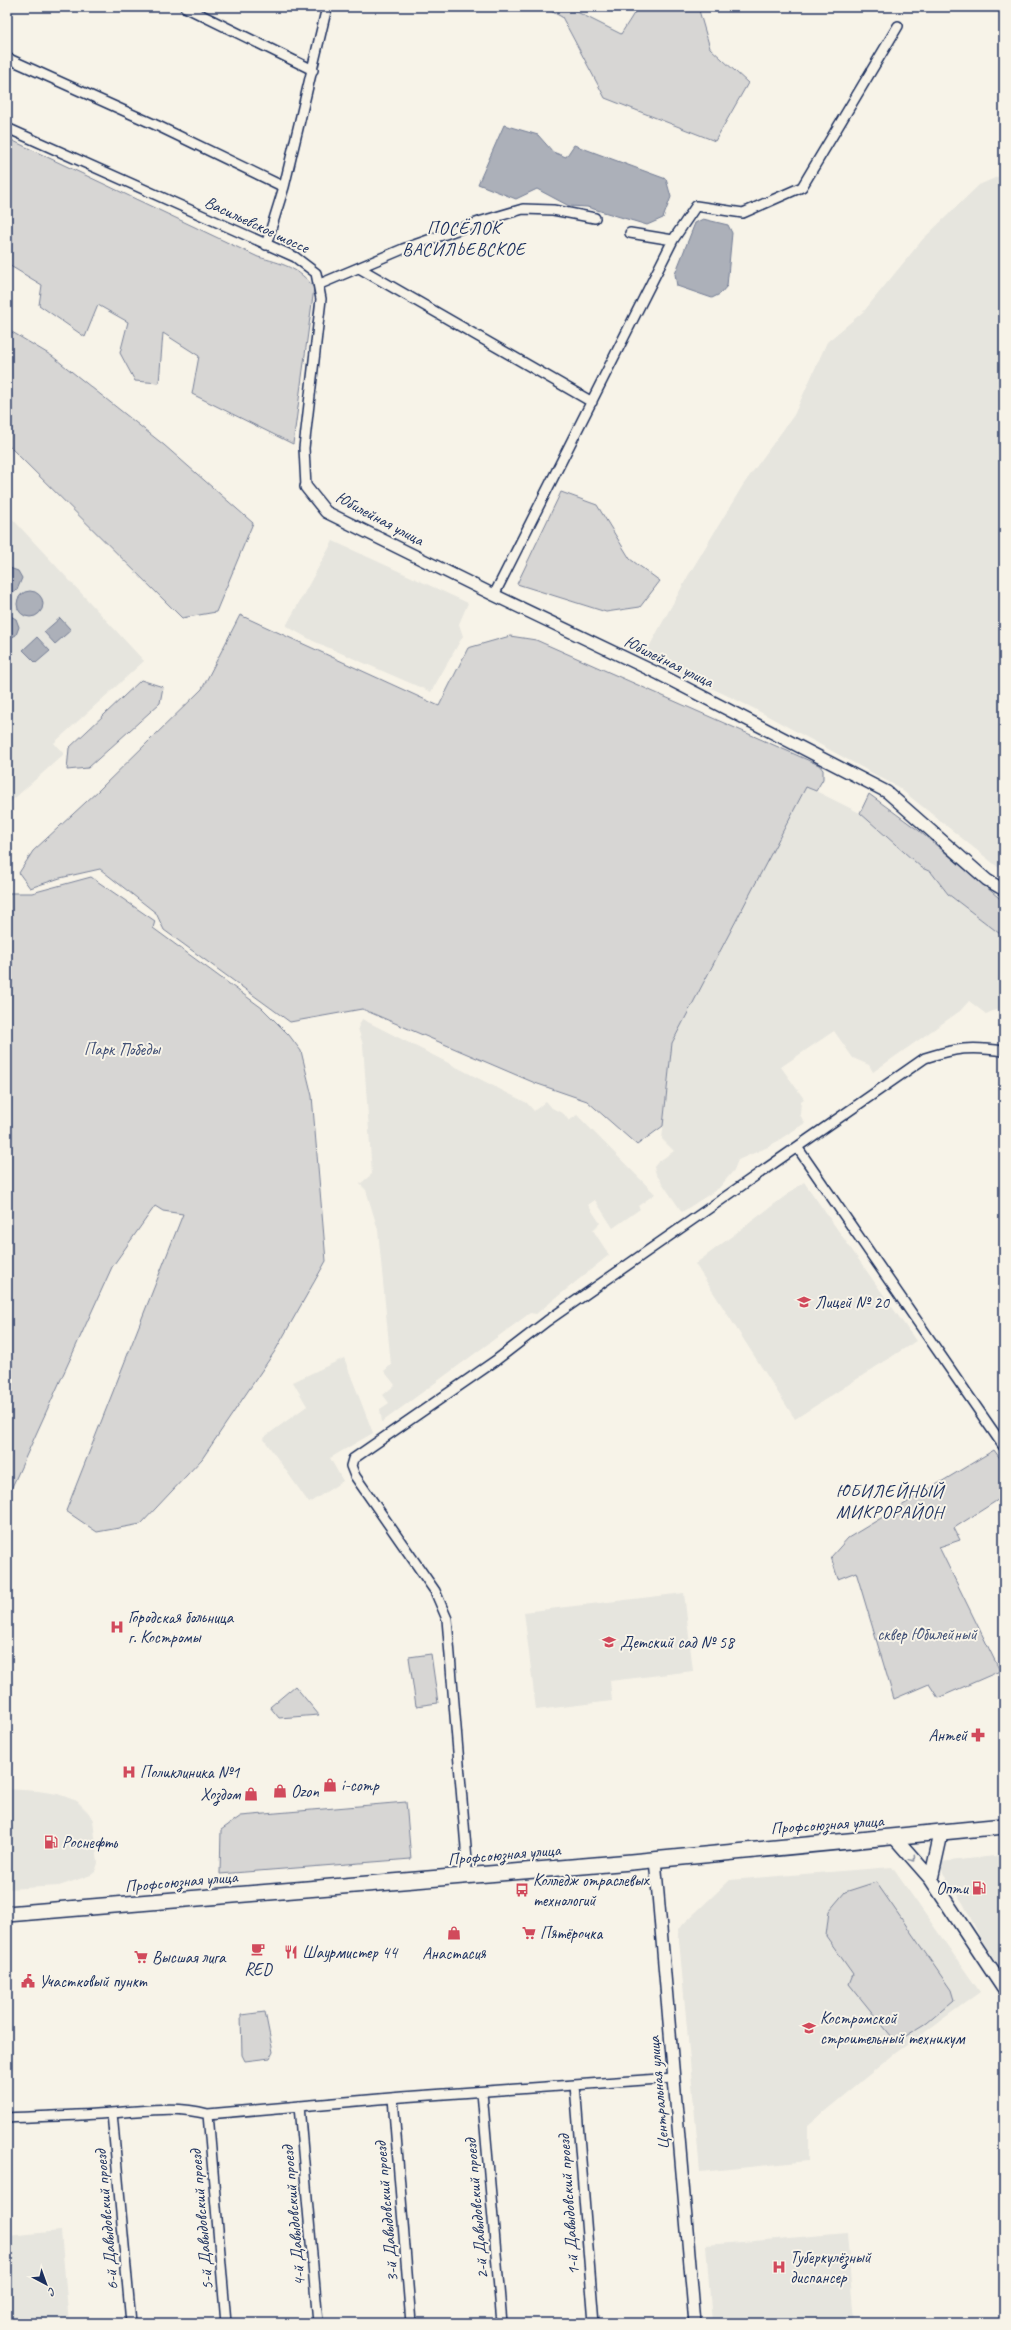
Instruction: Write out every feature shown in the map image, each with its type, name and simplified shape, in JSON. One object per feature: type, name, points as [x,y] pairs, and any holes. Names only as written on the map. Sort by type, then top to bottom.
[{"type":"highway","name":"Профсоюзная улица","points":[[7,1914],[941,1834],[1004,1826]]},
{"type":"main road","points":[[931,1880],[941,1834]]},
{"type":"main road","points":[[895,1838],[931,1880],[1004,1989]]},
{"type":"street","points":[[185,7],[313,70]]},
{"type":"street","points":[[266,245],[284,187],[327,7]]},
{"type":"street","points":[[494,595],[673,240],[696,206],[743,213],[802,187],[898,26]]},
{"type":"street","points":[[7,58],[158,126],[284,187]]},
{"type":"street","name":"Васильевское шоссе","points":[[7,128],[306,264],[316,273],[320,284]]},
{"type":"street","points":[[306,487],[304,448],[321,299],[320,284],[361,269],[409,247],[482,220],[522,209],[552,210],[595,218]]},
{"type":"street","points":[[630,233],[673,240]]},
{"type":"street","points":[[361,269],[592,402]]},
{"type":"street","name":"Юбилейная улица","points":[[306,487],[326,512],[659,674],[887,792],[987,880],[1004,890]]},
{"type":"street","points":[[464,1876],[467,1860],[446,1619],[435,1591],[355,1476],[351,1466],[353,1459],[925,1058],[954,1049],[979,1047],[1004,1050]]},
{"type":"street","points":[[796,1147],[1001,1435],[1004,1447]]},
{"type":"street","name":"Центральная улица","points":[[655,1859],[695,2323]]},
{"type":"street","points":[[7,2118],[112,2113],[158,2109],[188,2109],[208,2114],[393,2098],[673,2078]]},
{"type":"street","name":"1-й Давыдовский проезд","points":[[575,2085],[594,2323]]},
{"type":"street","name":"2-й Давыдовский проезд","points":[[482,2092],[502,2323]]},
{"type":"street","name":"3-й Давыдовский проезд","points":[[393,2098],[411,2323]]},
{"type":"street","name":"4-й Давыдовский проезд","points":[[300,2106],[318,2323]]},
{"type":"street","name":"6-й Давыдовский проезд","points":[[112,2113],[132,2323]]},
{"type":"street","name":"5-й Давыдовский проезд","points":[[208,2114],[226,2323]]},
{"type":"shaded area","points":[[504,125],[538,135],[553,152],[566,157],[574,145],[666,179],[671,197],[663,218],[647,225],[587,207],[569,206],[537,189],[516,199],[478,184]]},
{"type":"shaded area","points":[[1004,174],[1004,872],[898,787],[751,707],[644,656],[688,576],[743,485],[794,415],[827,342],[864,311],[923,239],[979,185]]},
{"type":"shaded area","points":[[703,219],[728,225],[732,233],[727,286],[720,294],[712,298],[677,286],[675,274],[695,223]]},
{"type":"shaded area","points":[[7,513],[144,661],[54,743],[64,754],[7,805]]},
{"type":"shaded area","points":[[333,541],[468,603],[459,624],[463,636],[431,692],[313,641],[286,626]]},
{"type":"shaded area","points":[[7,567],[18,571],[22,578],[17,590],[9,593]]},
{"type":"shaded area","points":[[30,591],[39,595],[43,604],[39,613],[30,617],[21,613],[17,604],[21,595]]},
{"type":"shaded area","points":[[7,614],[16,619],[19,627],[16,635],[7,640]]},
{"type":"shaded area","points":[[60,618],[71,630],[55,644],[44,632]]},
{"type":"shaded area","points":[[37,637],[50,651],[36,663],[23,650]]},
{"type":"shaded area","points":[[806,786],[860,813],[922,868],[931,872],[948,894],[1004,937],[1004,1011],[1000,1008],[986,1014],[969,1001],[960,1011],[873,1072],[869,1065],[853,1058],[834,1031],[781,1067],[804,1099],[801,1101],[800,1115],[805,1123],[768,1147],[738,1160],[734,1170],[719,1188],[682,1212],[656,1174],[654,1167],[658,1162],[674,1151],[662,1139],[672,1043]]},
{"type":"shaded area","points":[[362,1019],[527,1103],[534,1111],[546,1101],[552,1108],[564,1114],[569,1121],[577,1115],[655,1194],[638,1206],[640,1209],[613,1228],[595,1200],[588,1205],[600,1223],[593,1230],[609,1255],[536,1314],[530,1313],[382,1422],[380,1409],[389,1403],[383,1395],[395,1385],[384,1371],[391,1365],[378,1230],[366,1190],[360,1184],[372,1174],[363,1045],[358,1028]]},
{"type":"shaded area","name":"Лицей № 20","points":[[804,1182],[916,1341],[795,1419],[695,1264]]},
{"type":"shaded area","points":[[344,1358],[373,1433],[330,1458],[343,1481],[309,1503],[263,1438],[307,1406],[293,1382]]},
{"type":"shaded area","name":"Детский сад № 58","points":[[684,1593],[693,1671],[610,1681],[612,1701],[536,1710],[524,1612]]},
{"type":"shaded area","name":"Роснефть","points":[[7,1789],[58,1794],[77,1801],[88,1812],[93,1820],[98,1863],[95,1872],[91,1875],[59,1886],[7,1889]]},
{"type":"shaded area","name":"Опти","points":[[1004,1855],[1004,1973],[981,1939],[963,1903],[943,1874],[940,1862]]},
{"type":"shaded area","name":"Костромской строительный техникум","points":[[892,1867],[980,1992],[893,2055],[808,2125],[808,2161],[700,2172],[678,1929],[730,1880]]},
{"type":"shaded area","points":[[61,2231],[69,2323],[7,2323],[7,2236]]},
{"type":"shaded area","name":"Туберкулёзный диспансер","points":[[847,2233],[854,2323],[712,2323],[706,2245]]},
{"type":"green space","points":[[543,7],[567,7],[621,34],[638,7],[698,7],[710,48],[748,83],[715,141],[605,98],[562,17]]},
{"type":"green space","points":[[7,138],[258,257],[289,267],[309,281],[314,288],[293,444],[192,394],[199,356],[163,333],[159,383],[135,381],[120,353],[128,322],[98,305],[85,337],[39,305],[42,285],[7,264]]},
{"type":"green space","points":[[7,329],[52,356],[164,445],[253,523],[216,612],[182,618],[7,444]]},
{"type":"green space","points":[[561,492],[597,505],[630,559],[660,581],[640,607],[606,612],[517,584]]},
{"type":"green space","points":[[240,615],[439,706],[468,648],[510,636],[536,640],[819,765],[823,770],[823,779],[816,791],[806,787],[672,1043],[663,1126],[637,1145],[587,1101],[535,1083],[362,1009],[290,1022],[164,930],[156,913],[100,869],[60,878],[30,888],[19,873],[33,851],[99,790],[202,689]]},
{"type":"green space","points":[[141,680],[163,687],[160,703],[88,768],[67,770],[69,748]]},
{"type":"green space","points":[[869,794],[918,830],[1004,902],[1004,937],[948,894],[931,872],[922,868],[860,813]]},
{"type":"green space","name":"Парк Победы","points":[[91,877],[155,921],[153,928],[262,1008],[289,1035],[301,1051],[312,1096],[326,1261],[275,1351],[202,1459],[141,1524],[97,1532],[66,1511],[183,1214],[163,1211],[155,1206],[112,1267],[7,1498],[7,893],[32,893]]},
{"type":"green space","name":"сквер Юбилейный","points":[[994,1450],[1004,1464],[1004,1496],[954,1528],[960,1540],[939,1547],[1000,1671],[938,1698],[929,1684],[894,1699],[856,1572],[838,1579],[831,1557],[848,1538]]},
{"type":"green space","points":[[431,1654],[438,1703],[416,1706],[409,1657]]},
{"type":"green space","points":[[295,1686],[319,1715],[279,1718],[270,1707]]},
{"type":"green space","points":[[406,1802],[411,1859],[220,1874],[221,1830],[241,1816]]},
{"type":"green space","points":[[876,1882],[951,1990],[954,2000],[927,2023],[896,2042],[849,1984],[853,1974],[826,1936],[829,1911],[845,1892]]},
{"type":"green space","points":[[265,2012],[273,2052],[270,2058],[245,2061],[242,2055],[241,2015]]},
{"type":"place","name":"Лицей № 20","points":[[804,1302]]},
{"type":"place","name":"Городская больница г. Костромы","points":[[117,1627]]},
{"type":"place","name":"Детский сад № 58","points":[[609,1642]]},
{"type":"place","name":"Антей","points":[[978,1735]]},
{"type":"place","name":"Поликлиника №1","points":[[129,1772]]},
{"type":"place","name":"i-comp","points":[[330,1785]]},
{"type":"place","name":"Ozon","points":[[280,1791]]},
{"type":"place","name":"Хоздом","points":[[251,1794]]},
{"type":"place","name":"Роснефть","points":[[51,1842]]},
{"type":"place","name":"Опти","points":[[979,1888]]},
{"type":"place","name":"Колледж отраслевых технологий","points":[[522,1890]]},
{"type":"place","name":"Анастасия","points":[[454,1933]]},
{"type":"place","name":"Пятёрочка","points":[[529,1933]]},
{"type":"place","name":"RED","points":[[258,1949]]},
{"type":"place","name":"Шаурмистер 44","points":[[291,1952]]},
{"type":"place","name":"Высшая лига","points":[[141,1957]]},
{"type":"place","name":"Участковый пункт","points":[[28,1981]]},
{"type":"place","name":"Костромской строительный техникум","points":[[809,2028]]},
{"type":"place","name":"Туберкулёзный диспансер","points":[[779,2267]]},
{"type":"district","name":"ПОСЁЛОК ВАСИЛЬЕВСКОЕ","points":[[464,238]]},
{"type":"district","name":"ЮБИЛЕЙНЫЙ МИКРОРАЙОН","points":[[890,1501]]}]
